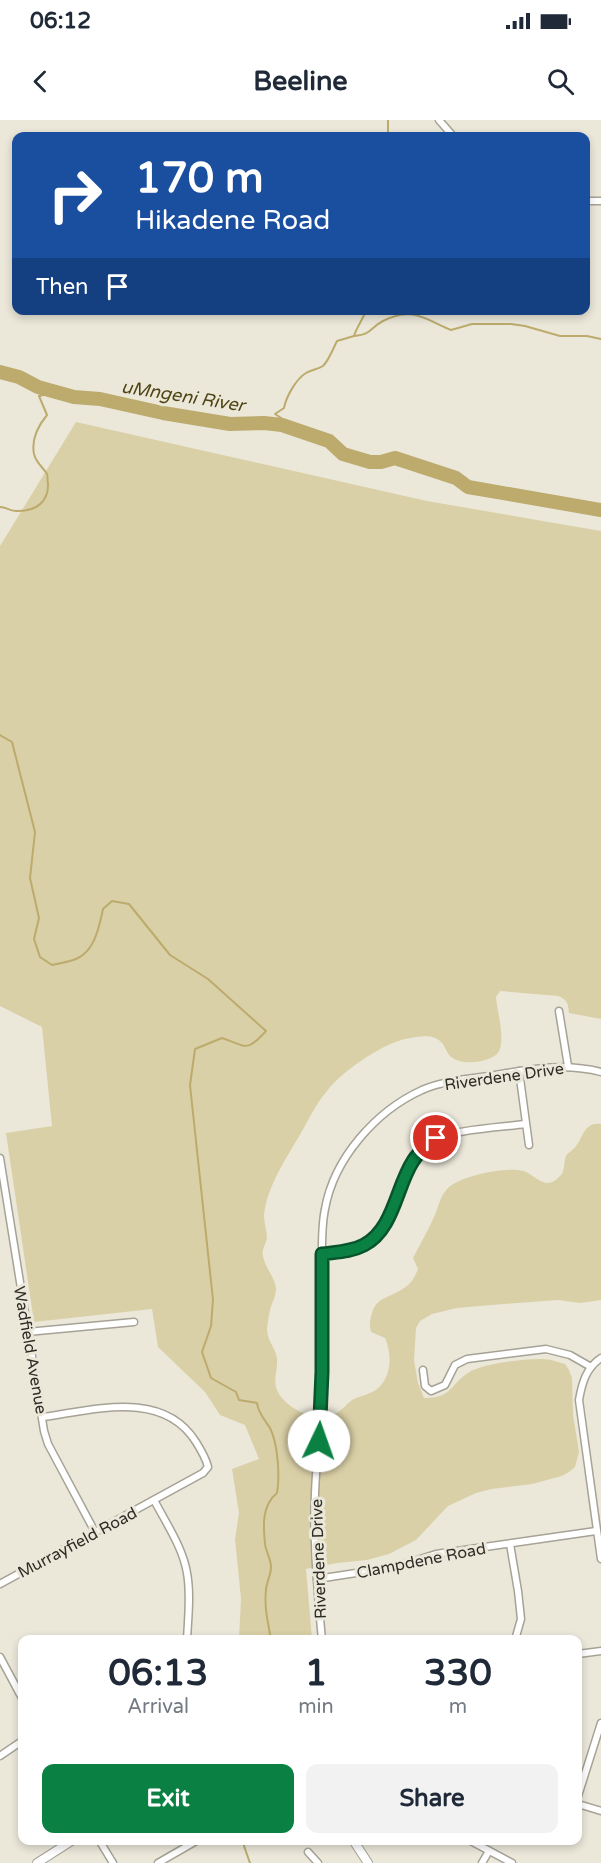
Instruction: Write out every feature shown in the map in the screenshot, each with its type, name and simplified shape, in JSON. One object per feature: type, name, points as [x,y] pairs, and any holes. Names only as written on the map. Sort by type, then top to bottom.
[{"type":"street","points":[[439,120],[450,132]]},
{"type":"street","points":[[559,1011],[568,1066]]},
{"type":"street","name":"Riverdene Drive","points":[[322,1635],[315,1533],[322,1372],[322,1235],[325,1207],[333,1183],[348,1154],[362,1134],[399,1103],[423,1090],[464,1079],[547,1067],[568,1066],[601,1072]]},
{"type":"street","points":[[519,1071],[529,1145]]},
{"type":"street","points":[[322,1254],[353,1250],[377,1236],[387,1220],[413,1161],[425,1146],[436,1138],[525,1124]]},
{"type":"street","name":"Wadfield Avenue","points":[[0,1158],[44,1431],[48,1444],[95,1532]]},
{"type":"street","points":[[27,1332],[134,1322]]},
{"type":"street","points":[[423,1370],[425,1386],[431,1391],[445,1384],[455,1365],[467,1359],[546,1349],[570,1355],[591,1367]]},
{"type":"street","points":[[601,1358],[591,1367],[581,1384],[579,1400],[601,1559]]},
{"type":"street","name":"Murrayfield Road","points":[[0,1584],[203,1473],[208,1467],[206,1459],[190,1433],[166,1415],[143,1407],[116,1407],[43,1417]]},
{"type":"street","points":[[154,1500],[171,1531],[187,1571],[189,1585],[187,1635]]},
{"type":"street","name":"Clampdene Road","points":[[317,1579],[395,1567],[436,1554],[596,1531]]},
{"type":"street","points":[[510,1544],[520,1619],[516,1635]]},
{"type":"street","points":[[582,1653],[601,1651]]},
{"type":"street","points":[[0,1657],[18,1691]]},
{"type":"street","points":[[582,1783],[601,1723]]},
{"type":"street","points":[[0,1756],[18,1744]]},
{"type":"street","points":[[582,1805],[601,1811]]},
{"type":"street","points":[[38,1863],[65,1845]]},
{"type":"street","points":[[102,1845],[113,1863]]},
{"type":"street","points":[[158,1863],[189,1845]]},
{"type":"street","points":[[356,1845],[368,1863]]},
{"type":"street","points":[[478,1845],[512,1863]]},
{"type":"street","points":[[482,1863],[489,1851]]},
{"type":"street","points":[[308,1852],[318,1863]]},
{"type":"shaded area","points":[[76,422],[427,501],[601,531],[601,1019],[569,1013],[567,1003],[558,996],[500,991],[496,997],[501,1043],[500,1049],[493,1057],[473,1062],[460,1061],[450,1056],[442,1043],[432,1037],[423,1036],[396,1042],[363,1060],[333,1084],[323,1096],[278,1173],[266,1205],[264,1216],[267,1238],[263,1249],[266,1265],[276,1289],[267,1329],[277,1359],[275,1383],[278,1393],[287,1403],[306,1414],[321,1417],[335,1414],[352,1400],[377,1389],[386,1378],[389,1351],[385,1338],[371,1332],[372,1313],[381,1300],[411,1282],[418,1269],[413,1258],[448,1188],[473,1176],[506,1170],[523,1171],[540,1181],[549,1183],[554,1181],[563,1172],[566,1156],[575,1147],[585,1130],[591,1125],[601,1124],[601,1300],[580,1303],[558,1300],[457,1308],[432,1314],[420,1321],[416,1328],[414,1360],[418,1383],[424,1398],[440,1396],[468,1373],[493,1364],[542,1359],[565,1364],[572,1378],[573,1415],[579,1452],[575,1467],[562,1476],[532,1484],[476,1493],[448,1506],[416,1540],[389,1554],[367,1560],[306,1569],[312,1635],[239,1635],[241,1599],[235,1539],[239,1513],[232,1469],[259,1459],[245,1425],[220,1415],[205,1392],[158,1347],[152,1309],[34,1322],[6,1133],[52,1126],[42,1027],[0,1006],[0,546]]},
{"type":"waterway","points":[[388,120],[388,132]]},
{"type":"waterway","points":[[301,431],[275,414],[284,408],[299,379],[325,364],[337,341],[354,336],[364,315]]},
{"type":"waterway","points":[[354,336],[368,332],[379,324],[402,315]]},
{"type":"waterway","points":[[414,315],[451,330],[472,324],[511,324],[560,336],[587,336],[601,339]]},
{"type":"waterway","name":"uMngeni River","points":[[0,372],[19,377],[38,387],[74,397],[100,399],[163,413],[230,424],[282,425],[329,441],[343,454],[370,462],[395,458],[456,478],[468,487],[601,510]]},
{"type":"waterway","points":[[0,507],[24,511],[36,507],[44,500],[48,490],[47,475],[35,457],[33,448],[38,428],[47,415],[39,396],[58,392]]},
{"type":"waterway","points":[[0,735],[12,742],[35,832],[30,878],[39,918],[34,939],[40,957],[52,965],[73,960],[82,955],[95,938],[103,909],[112,901],[129,904],[170,955],[208,979],[266,1031],[250,1045],[246,1046],[222,1038],[195,1049],[190,1085],[213,1300],[211,1326],[202,1352],[211,1378],[236,1392],[239,1400],[257,1403],[273,1435],[277,1451],[277,1493],[266,1509],[264,1523],[265,1544],[271,1567],[266,1589],[270,1635]]},
{"type":"waterway","points":[[244,1845],[250,1863]]},
{"type":"route","points":[[319,1441],[322,1372],[322,1254],[353,1250],[377,1236],[387,1220],[413,1161],[425,1146],[436,1138]]}]
